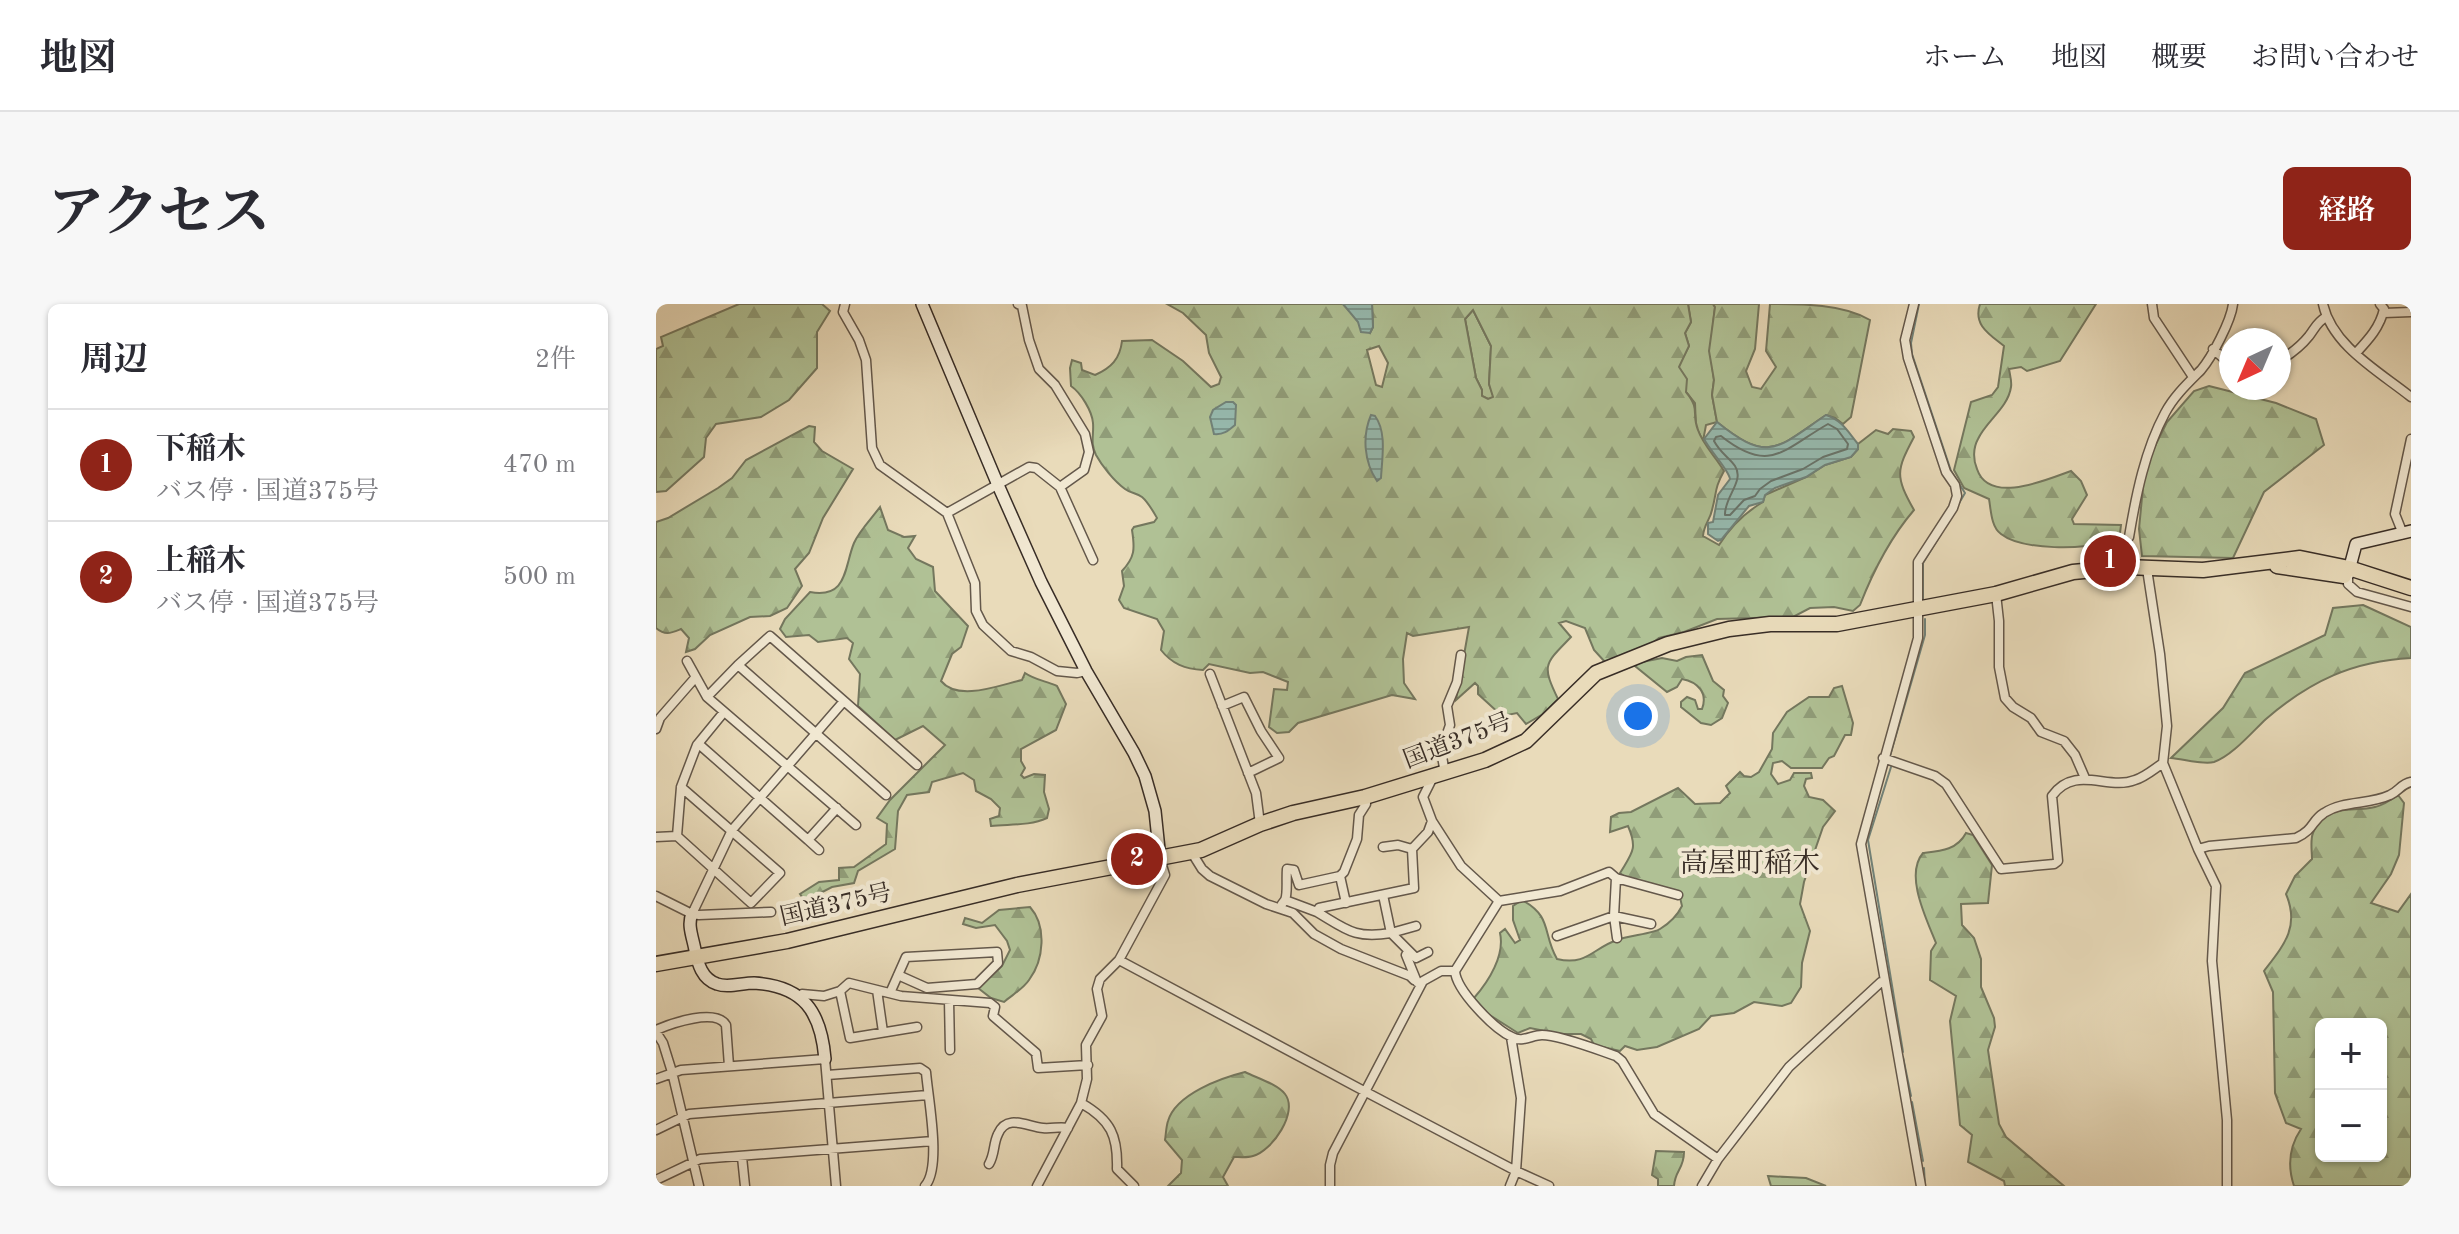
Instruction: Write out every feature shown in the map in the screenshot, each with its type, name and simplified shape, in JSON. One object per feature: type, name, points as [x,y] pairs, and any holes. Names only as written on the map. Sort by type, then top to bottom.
[{"type":"highway","name":"国道375号","points":[[656,964],[787,941],[1073,873],[1192,853],[1293,813],[1365,797],[1485,760],[1526,741],[1596,673],[1668,644],[1729,629],[1770,624],[1837,624],[1996,594],[2073,572],[2126,567],[2203,570],[2300,558],[2411,588]]},
{"type":"highway","name":"国道375号","points":[[2348,572],[2411,597]]},
{"type":"street","points":[[845,304],[843,312],[866,360],[872,448],[876,459],[891,475],[947,513],[975,583],[976,611],[983,625],[1011,651],[1031,657],[1057,671],[1086,671]]},
{"type":"street","points":[[922,304],[1041,582],[1145,776],[1155,811],[1160,859],[1165,875],[1119,960],[1100,979],[1097,989],[1102,1016],[1086,1045],[1087,1079],[1081,1103],[1037,1186]]},
{"type":"street","points":[[1018,304],[1022,306],[1039,369],[1055,385],[1085,434],[1089,452],[1084,470],[1060,487]]},
{"type":"street","points":[[1914,304],[1905,340],[1908,358],[1957,496],[1953,508],[1918,562],[1918,638],[1861,844],[1921,1186]]},
{"type":"street","points":[[2152,304],[2154,318],[2193,377]]},
{"type":"street","points":[[2126,567],[2125,541],[2129,537],[2135,500],[2165,413],[2203,367],[2232,315],[2233,304]]},
{"type":"street","points":[[2323,304],[2326,317],[2337,335],[2411,397]]},
{"type":"street","points":[[2356,353],[2375,332],[2382,309],[2411,312]]},
{"type":"street","points":[[2291,351],[2297,349],[2316,324],[2326,317]]},
{"type":"street","points":[[2213,349],[2219,354]]},
{"type":"street","points":[[2411,439],[2395,514],[2407,532],[2356,544],[2348,572],[2348,584],[2357,592],[2411,607]]},
{"type":"street","points":[[947,513],[1034,467],[1060,487],[1093,560]]},
{"type":"street","points":[[2147,569],[2167,726],[2163,763],[2216,886],[2212,961],[2227,1120],[2227,1186]]},
{"type":"street","points":[[1996,594],[1999,667],[2005,698],[2031,718],[2041,732],[2064,741],[2075,755],[2085,778]]},
{"type":"street","points":[[707,697],[770,636],[917,765]]},
{"type":"street","points":[[1461,655],[1457,682],[1447,706],[1450,725],[1441,751],[1438,775],[1423,797],[1432,821],[1461,866],[1499,901]]},
{"type":"street","points":[[687,661],[707,697],[856,825]]},
{"type":"street","points":[[738,665],[886,795]]},
{"type":"street","points":[[1210,674],[1256,793],[1260,824]]},
{"type":"street","points":[[656,729],[658,717],[695,678]]},
{"type":"street","points":[[1222,706],[1244,697],[1279,758],[1248,773]]},
{"type":"street","points":[[836,1186],[821,1026],[811,1008],[786,991],[757,983],[718,984],[705,975],[696,957],[689,921],[732,830],[844,701]]},
{"type":"street","points":[[677,836],[681,787],[697,745],[724,712]]},
{"type":"street","points":[[697,745],[819,850]]},
{"type":"street","points":[[1883,758],[1935,776],[1946,784],[2001,869],[2054,864],[2058,861],[2052,796],[2056,790],[2085,778],[2111,782],[2135,781],[2163,763]]},
{"type":"street","points":[[2198,849],[2296,838],[2309,832],[2320,815],[2341,804],[2393,794],[2402,784],[2411,782]]},
{"type":"street","points":[[681,787],[789,880]]},
{"type":"street","points":[[1346,903],[1340,876],[1354,851],[1365,797]]},
{"type":"street","points":[[808,840],[837,808]]},
{"type":"street","points":[[1317,912],[1319,908],[1414,888],[1412,849],[1428,832],[1432,821]]},
{"type":"street","points":[[656,837],[677,836],[751,903],[780,873]]},
{"type":"street","points":[[1383,847],[1398,845],[1412,849]]},
{"type":"street","points":[[1192,853],[1210,876],[1278,909],[1293,913],[1314,934],[1341,949],[1410,976],[1418,984]]},
{"type":"street","points":[[1278,909],[1288,895],[1285,883],[1287,869],[1294,870],[1299,885],[1340,876]]},
{"type":"street","points":[[1678,895],[1616,878],[1609,872],[1560,891],[1499,901],[1455,971],[1456,979],[1479,1010],[1511,1037],[1520,1040],[1542,1035],[1616,1056],[1654,1114],[1718,1159]]},
{"type":"street","points":[[1616,878],[1614,916],[1617,938]]},
{"type":"street","points":[[1383,895],[1391,933],[1416,958],[1428,952]]},
{"type":"street","points":[[656,896],[692,914],[771,912]]},
{"type":"street","points":[[1285,900],[1317,912],[1360,936],[1391,933],[1416,926]]},
{"type":"street","points":[[1557,936],[1614,916],[1651,924]]},
{"type":"street","points":[[1409,951],[1406,955],[1418,984]]},
{"type":"street","points":[[890,993],[898,975],[906,957],[997,952],[998,963],[977,984],[927,988],[898,975]]},
{"type":"street","points":[[1119,960],[1549,1186]]},
{"type":"street","points":[[1330,1186],[1333,1153],[1418,984],[1441,971],[1455,971]]},
{"type":"street","points":[[1702,1186],[1718,1159],[1789,1067],[1881,982],[1885,982]]},
{"type":"street","points":[[799,997],[802,994],[824,996],[840,991],[849,983],[890,993],[990,1003],[995,1007],[993,1016],[1036,1053],[1038,1068],[1088,1065]]},
{"type":"street","points":[[877,990],[883,1032]]},
{"type":"street","points":[[840,991],[850,1038],[917,1027]]},
{"type":"street","points":[[949,1000],[950,1050]]},
{"type":"street","points":[[699,1186],[672,1072],[656,1031],[684,1020],[718,1017],[726,1025],[729,1066]]},
{"type":"street","points":[[1510,1186],[1516,1171],[1521,1098],[1511,1037]]},
{"type":"street","points":[[656,1079],[672,1072],[825,1059]]},
{"type":"street","points":[[827,1075],[920,1068],[926,1072],[933,1141],[931,1177],[925,1186]]},
{"type":"street","points":[[656,1130],[684,1116],[928,1095]]},
{"type":"street","points":[[1081,1103],[1112,1130],[1118,1151],[1117,1169],[1134,1186]]},
{"type":"street","points":[[989,1164],[994,1157],[998,1134],[1014,1121],[1043,1128],[1068,1128]]},
{"type":"street","points":[[656,1180],[695,1160],[933,1141]]},
{"type":"street","points":[[742,1157],[745,1186]]},
{"type":"green space","points":[[739,304],[822,304],[830,311],[817,332],[817,368],[789,400],[761,417],[716,424],[706,438],[704,457],[666,491],[656,492],[656,349],[663,346],[661,337]]},
{"type":"green space","points":[[1167,304],[1343,304],[1370,333],[1373,327],[1372,304],[1688,304],[1691,322],[1685,333],[1689,346],[1679,367],[1687,379],[1686,392],[1695,407],[1700,435],[1724,471],[1703,536],[1719,545],[1738,520],[1763,502],[1765,495],[1825,465],[1851,457],[1858,444],[1876,430],[1888,434],[1893,429],[1911,431],[1914,437],[1900,474],[1903,489],[1914,510],[1890,543],[1860,605],[1853,611],[1834,607],[1810,608],[1793,617],[1717,619],[1659,638],[1650,645],[1605,662],[1594,650],[1585,628],[1566,621],[1559,623],[1571,637],[1548,665],[1549,678],[1558,699],[1543,714],[1526,724],[1517,713],[1502,716],[1478,694],[1475,683],[1456,700],[1469,627],[1413,636],[1407,633],[1403,659],[1404,683],[1415,699],[1392,695],[1298,723],[1289,732],[1277,733],[1269,727],[1274,689],[1287,690],[1288,682],[1263,672],[1250,673],[1209,664],[1203,670],[1179,665],[1161,650],[1164,631],[1157,619],[1124,608],[1119,600],[1124,586],[1122,571],[1133,552],[1132,530],[1157,518],[1144,499],[1121,486],[1096,455],[1091,413],[1071,386],[1072,360],[1081,363],[1082,370],[1095,375],[1114,362],[1122,341],[1152,340],[1183,361],[1211,387],[1219,384],[1221,377],[1209,353],[1206,335],[1183,313]],"holes":[[[1473,310],[1491,346],[1489,384],[1493,397],[1488,399],[1482,396],[1476,378],[1465,319]],[[1379,346],[1388,363],[1382,387],[1376,385],[1367,350]]]},
{"type":"green space","points":[[1688,304],[1713,304],[1715,307],[1710,351],[1717,422],[1706,425],[1703,441],[1696,427],[1695,403],[1686,392],[1678,367],[1689,346],[1685,333],[1691,322]]},
{"type":"green space","points":[[1713,304],[1759,304],[1755,349],[1746,371],[1752,387],[1761,389],[1776,367],[1766,351],[1770,304],[1835,308],[1870,320],[1851,417],[1843,424],[1826,415],[1796,436],[1773,447],[1749,443],[1717,422],[1709,351]]},
{"type":"green space","points":[[1980,304],[2096,304],[2060,361],[2027,371],[2021,367],[2009,369],[2009,395],[1978,439],[1974,458],[1983,480],[2005,488],[2033,484],[2071,471],[2081,481],[2087,495],[2072,519],[2074,524],[2121,525],[2120,533],[2111,539],[2086,546],[2054,547],[2010,539],[1995,527],[1989,499],[1964,488],[1954,470],[1971,402],[1992,395],[1998,387],[2004,346],[1981,323]]},
{"type":"green space","points":[[1473,310],[1491,346],[1489,384],[1494,398],[1482,396],[1476,378],[1465,319]]},
{"type":"green space","points":[[2209,386],[2219,389],[2219,400],[2264,400],[2316,419],[2324,445],[2264,492],[2233,558],[2142,556],[2139,529],[2145,466],[2167,422],[2194,391]]},
{"type":"green space","points":[[809,426],[815,427],[814,442],[822,451],[853,469],[823,518],[809,553],[795,569],[802,586],[787,608],[770,616],[750,617],[710,635],[695,649],[686,652],[689,638],[681,629],[665,633],[656,628],[656,522],[718,488],[732,478],[746,460]]},
{"type":"green space","points":[[880,507],[888,530],[904,537],[915,536],[908,548],[916,559],[933,567],[935,591],[968,626],[961,647],[952,654],[941,681],[958,690],[980,690],[1022,680],[1025,673],[1057,686],[1066,704],[1056,730],[1021,749],[1021,761],[1025,768],[1021,775],[1024,778],[1034,774],[1045,775],[1044,792],[1049,809],[1047,818],[1040,821],[991,826],[990,819],[999,816],[1000,808],[976,791],[974,780],[963,773],[932,782],[929,792],[907,795],[898,811],[895,849],[858,871],[854,883],[832,887],[805,901],[800,894],[819,882],[839,880],[839,868],[854,867],[886,844],[887,824],[877,818],[890,800],[945,745],[923,726],[895,740],[858,706],[860,674],[849,659],[853,643],[847,638],[818,642],[809,635],[786,637],[780,629],[785,619],[810,592],[832,591],[838,586],[856,538]]},
{"type":"green space","points":[[2363,605],[2411,627],[2411,658],[2370,663],[2333,675],[2282,706],[2235,749],[2214,762],[2171,758],[2223,708],[2245,673],[2325,635],[2333,608]]},
{"type":"green space","points":[[1702,655],[1713,681],[1724,690],[1723,696],[1728,703],[1722,718],[1711,725],[1701,723],[1681,707],[1681,702],[1687,697],[1695,700],[1698,709],[1702,709],[1703,693],[1697,686],[1682,679],[1677,687],[1667,692],[1635,666],[1662,658],[1677,661]]},
{"type":"green space","points":[[1842,686],[1853,723],[1851,735],[1845,735],[1834,756],[1822,768],[1791,768],[1782,761],[1773,763],[1771,774],[1778,784],[1790,780],[1794,773],[1811,773],[1812,778],[1806,779],[1804,786],[1809,797],[1823,800],[1835,811],[1823,827],[1804,882],[1800,904],[1810,931],[1802,963],[1801,987],[1791,1003],[1782,1006],[1754,1002],[1734,1013],[1711,1016],[1699,1029],[1657,1047],[1637,1050],[1625,1046],[1620,1051],[1594,1045],[1591,1039],[1581,1034],[1560,1034],[1530,1028],[1518,1033],[1488,1014],[1474,998],[1494,967],[1500,950],[1500,933],[1505,929],[1515,943],[1520,940],[1513,920],[1513,906],[1522,900],[1532,906],[1543,919],[1557,959],[1567,961],[1583,958],[1617,940],[1664,927],[1682,906],[1679,893],[1620,873],[1630,855],[1633,840],[1628,826],[1610,832],[1611,817],[1631,812],[1678,788],[1695,804],[1720,803],[1730,793],[1726,786],[1740,772],[1751,777],[1759,772],[1772,749],[1773,733],[1787,712],[1809,697],[1829,697],[1834,688]]},
{"type":"green space","points":[[2398,795],[2404,803],[2399,855],[2391,874],[2371,903],[2398,912],[2411,894],[2411,1186],[2294,1186],[2290,1156],[2301,1129],[2286,1123],[2275,1093],[2273,992],[2264,971],[2288,935],[2291,916],[2286,894],[2295,876],[2312,859],[2313,833],[2318,823],[2331,813],[2384,804]]},
{"type":"green space","points":[[1966,833],[1973,835],[1992,865],[1988,903],[1961,904],[1962,925],[1974,938],[1981,959],[1981,987],[1994,1018],[1995,1027],[1988,1050],[1999,1124],[2006,1137],[2064,1186],[2005,1186],[2004,1181],[1968,1162],[1972,1135],[1960,1125],[1950,1021],[1956,996],[1930,980],[1931,951],[1936,943],[1916,885],[1918,862],[1923,853],[1953,846]]},
{"type":"green space","points":[[1030,907],[1041,933],[1038,963],[1024,986],[1004,1002],[991,998],[978,988],[1002,966],[1010,950],[995,925],[976,928],[963,924],[965,918],[982,923],[999,910]]},
{"type":"green space","points":[[1245,1072],[1272,1084],[1285,1094],[1289,1111],[1275,1139],[1251,1157],[1234,1157],[1223,1177],[1228,1186],[1168,1186],[1181,1173],[1182,1160],[1165,1140],[1167,1123],[1173,1111],[1200,1089]]},
{"type":"green space","points":[[1656,1151],[1684,1152],[1674,1186],[1658,1186],[1658,1179],[1652,1175]]},
{"type":"green space","points":[[1768,1176],[1806,1178],[1826,1186],[1771,1186]]},
{"type":"water","points":[[1343,304],[1372,304],[1373,327],[1370,333],[1361,332],[1358,322]]},
{"type":"water","points":[[1226,402],[1236,405],[1235,425],[1225,432],[1214,434],[1210,417],[1213,410]]},
{"type":"water","points":[[1371,415],[1379,422],[1382,437],[1381,478],[1377,481],[1369,466],[1366,449],[1366,432]]},
{"type":"water","points":[[1826,415],[1841,423],[1858,444],[1851,457],[1825,465],[1806,477],[1775,488],[1765,495],[1763,502],[1749,506],[1721,540],[1708,534],[1708,523],[1713,522],[1718,495],[1730,479],[1704,439],[1717,422],[1749,443],[1773,447],[1796,436]]},
{"type":"waterway","points":[[1919,304],[1911,343],[1912,354],[1951,471],[1965,493],[1958,505]]},
{"type":"waterway","points":[[1923,603],[1923,563],[1941,534]]},
{"type":"waterway","points":[[1890,756],[1925,635],[1925,619]]},
{"type":"waterway","points":[[1891,767],[1868,840],[1903,1052]]},
{"type":"waterway","points":[[1903,1057],[1911,1096]]},
{"type":"waterway","points":[[1912,1102],[1923,1161]]},
{"type":"waterway","points":[[1924,1168],[1925,1186]]},
{"type":"place","name":"下稲木","points":[[2110,561]]},
{"type":"place","name":"上稲木","points":[[1137,859]]},
{"type":"district","name":"高屋町稲木","points":[[1750,865]]}]
